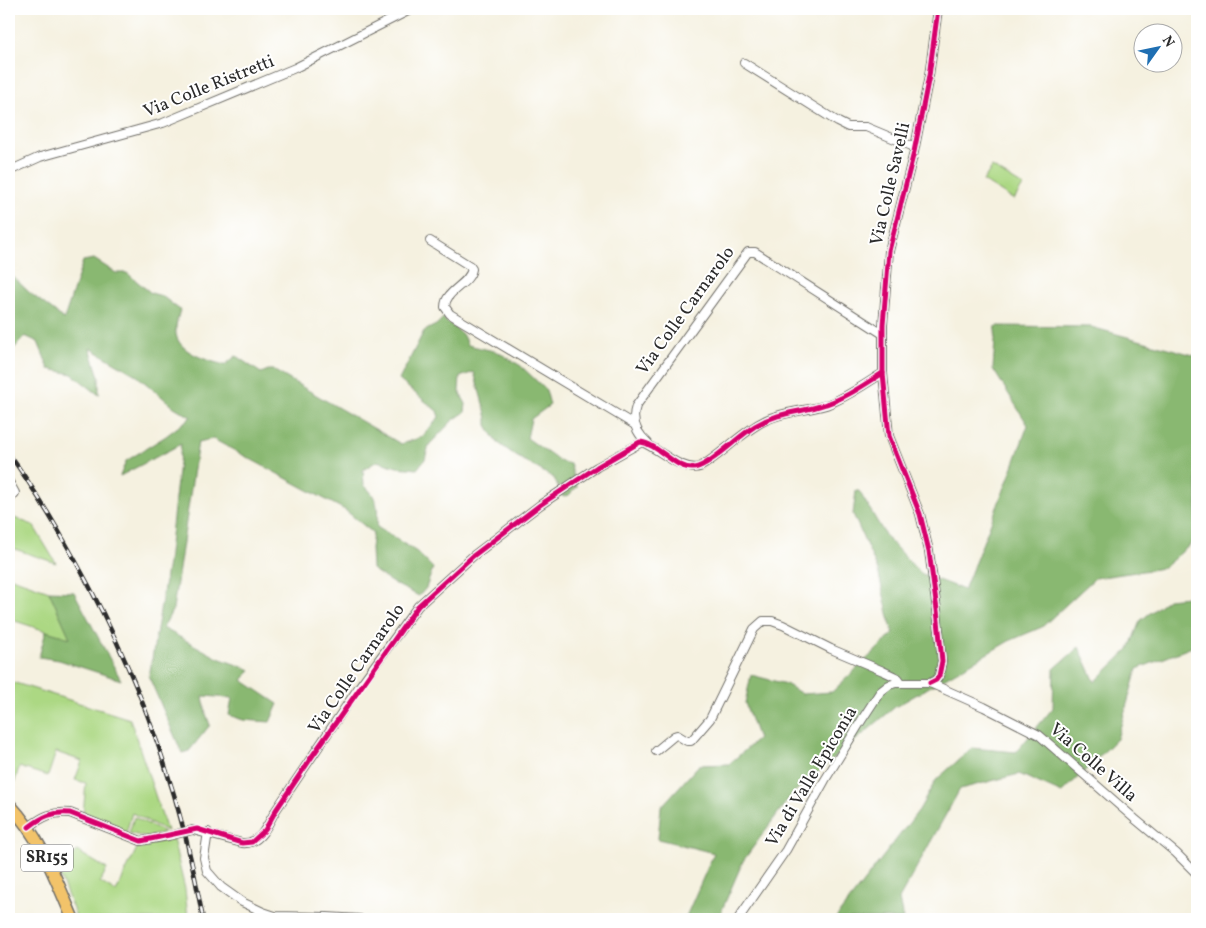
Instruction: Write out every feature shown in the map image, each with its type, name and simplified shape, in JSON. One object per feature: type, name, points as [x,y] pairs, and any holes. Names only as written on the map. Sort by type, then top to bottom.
[{"type":"main road","name":"SR155","points":[[9,804],[29,827],[46,855],[73,919]]},
{"type":"street","name":"Via Colle Ristretti","points":[[9,171],[40,157],[163,123],[295,68],[412,9]]},
{"type":"street","name":"Via Colle Savelli","points":[[930,683],[939,676],[942,659],[929,551],[915,499],[895,455],[889,436],[883,374],[883,334],[889,251],[929,76],[938,9]]},
{"type":"street","points":[[744,63],[848,127],[866,127],[914,147]]},
{"type":"street","points":[[430,241],[472,269],[471,274],[445,301],[445,307],[450,314],[635,425],[639,433],[652,446],[684,466],[695,468],[705,464],[742,435],[779,414],[825,405],[883,374]]},
{"type":"street","name":"Via Colle Carnarolo","points":[[635,425],[633,415],[640,399],[748,252],[755,252],[883,334]]},
{"type":"street","name":"Via Colle Carnarolo","points":[[29,827],[42,817],[60,812],[70,813],[137,840],[144,841],[193,830],[208,832],[246,843],[255,840],[264,830],[359,687],[420,604],[473,556],[540,505],[597,466],[640,442],[652,446]]},
{"type":"street","points":[[9,482],[15,493],[9,500]]},
{"type":"street","points":[[656,751],[674,736],[677,735],[690,742],[701,731],[710,719],[754,629],[764,621],[772,621],[783,625],[827,647],[883,670],[898,678],[901,682],[930,683]]},
{"type":"street","name":"Via di Valle Epiconia","points":[[738,919],[786,850],[830,770],[879,694],[889,685],[901,682]]},
{"type":"street","name":"Via Colle Villa","points":[[930,683],[992,710],[1045,739],[1176,853],[1197,874]]},
{"type":"street","points":[[208,832],[204,858],[207,871],[220,887],[242,902],[275,916],[327,916],[360,919]]},
{"type":"green space","points":[[992,167],[1023,186],[1014,200],[983,181]]},
{"type":"green space","points":[[94,259],[116,273],[127,273],[151,293],[162,296],[180,310],[176,334],[178,341],[189,351],[225,365],[236,356],[261,373],[273,370],[401,444],[422,437],[439,417],[437,411],[399,380],[424,331],[436,325],[443,318],[462,334],[468,345],[498,352],[521,366],[546,390],[550,405],[531,419],[527,438],[559,461],[570,464],[577,487],[569,495],[563,497],[554,478],[516,456],[497,442],[487,425],[487,418],[474,372],[460,377],[459,391],[466,404],[465,412],[452,421],[429,445],[425,459],[417,469],[397,467],[377,461],[363,470],[364,485],[375,499],[378,514],[377,527],[417,552],[433,568],[426,588],[419,596],[391,582],[372,569],[371,548],[373,533],[345,510],[213,439],[198,442],[173,609],[163,628],[218,658],[251,670],[242,680],[278,704],[270,722],[243,720],[229,715],[232,698],[203,696],[210,725],[189,751],[182,753],[149,677],[168,563],[181,444],[120,476],[126,461],[166,436],[191,417],[174,407],[136,375],[90,348],[99,377],[99,395],[72,374],[49,369],[38,342],[25,336],[11,352],[9,351],[9,273],[30,293],[64,319],[83,261]]},
{"type":"green space","points":[[996,326],[1091,327],[1197,356],[1197,539],[1163,568],[1095,578],[1042,627],[1009,641],[895,707],[792,794],[743,861],[718,919],[685,919],[714,853],[658,839],[661,807],[699,765],[729,764],[758,739],[745,703],[751,675],[786,684],[802,694],[832,692],[893,634],[878,571],[853,514],[856,491],[859,491],[887,538],[920,573],[964,590],[1028,425],[993,369]]},
{"type":"green space","points":[[9,516],[33,525],[56,563],[9,547]]},
{"type":"green space","points":[[9,577],[49,591],[71,639],[9,619]]},
{"type":"green space","points":[[49,591],[74,592],[121,680],[59,660],[39,657],[46,631],[70,638]]},
{"type":"green space","points":[[1197,596],[1197,645],[1137,669],[1117,739],[1062,793],[1019,774],[960,789],[899,899],[903,919],[835,919],[919,810],[936,780],[972,748],[1016,752],[1053,708],[1054,669],[1079,647],[1095,682],[1129,649],[1140,621],[1168,599]]},
{"type":"green space","points":[[9,681],[130,719],[167,831],[132,813],[126,833],[83,814],[86,783],[75,780],[82,761],[56,752],[48,776],[19,767],[12,792],[9,790]]},
{"type":"green space","points":[[134,817],[164,832],[147,838],[129,833]]},
{"type":"green space","points":[[173,839],[185,889],[188,919],[77,919],[55,864],[52,848],[57,857],[68,862],[77,851],[107,869],[100,882],[116,892],[138,846]]},
{"type":"railway","points":[[9,454],[44,506],[75,560],[98,603],[137,690],[154,734],[183,825],[203,919]]},
{"type":"cycle path","points":[[930,683],[939,676],[942,661],[937,610],[929,551],[920,514],[889,436],[883,373],[883,325],[889,251],[914,152],[929,76],[938,9]]},
{"type":"cycle path","points":[[29,827],[38,820],[48,816],[58,813],[70,813],[141,841],[197,829],[242,843],[252,842],[265,830],[276,810],[313,755],[418,606],[473,556],[540,505],[597,467],[640,442],[654,447],[680,465],[694,468],[708,462],[750,429],[766,420],[817,407],[841,398],[883,373]]}]
